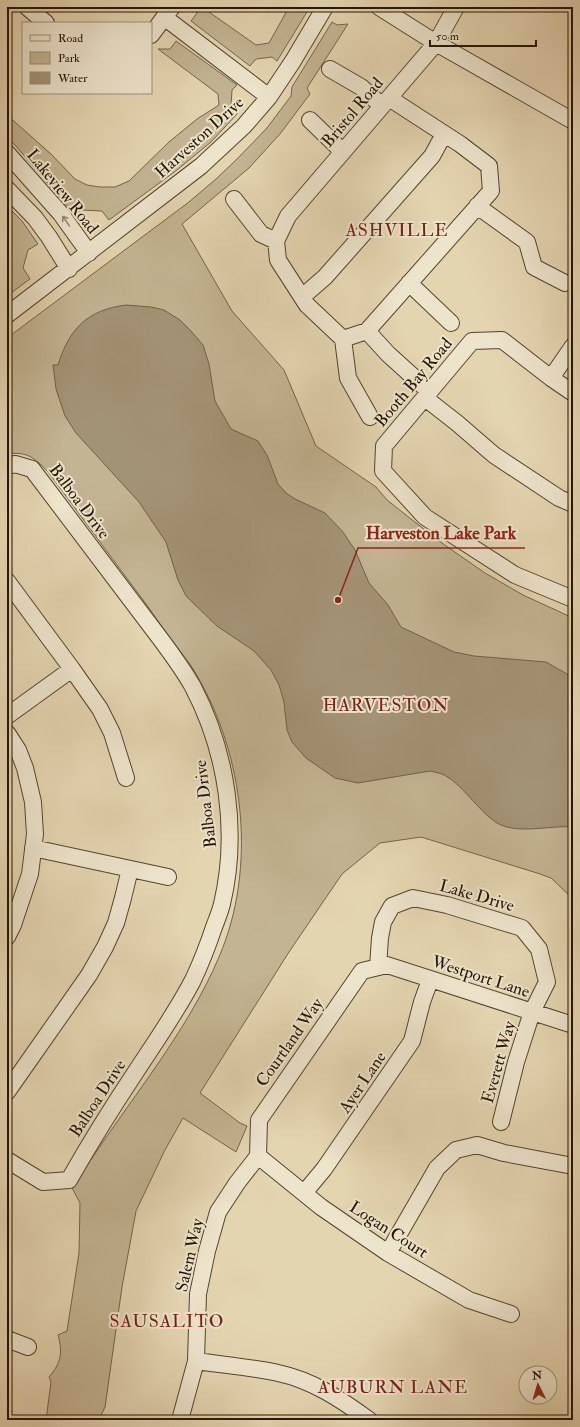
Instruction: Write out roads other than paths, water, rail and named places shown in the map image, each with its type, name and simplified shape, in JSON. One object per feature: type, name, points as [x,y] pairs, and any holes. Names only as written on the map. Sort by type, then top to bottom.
[{"type":"street","points":[[27,7],[45,22]]},
{"type":"street","name":"Harveston Drive","points":[[7,315],[201,166],[244,126],[269,97],[293,61],[325,7]]},
{"type":"street","points":[[379,7],[436,43],[573,121]]},
{"type":"street","name":"Bristol Road","points":[[276,241],[288,216],[436,43],[456,7]]},
{"type":"street","points":[[152,34],[168,12],[269,97]]},
{"type":"street","points":[[330,69],[444,134],[489,166],[491,191],[367,331],[343,339]]},
{"type":"street","points":[[310,120],[344,152]]},
{"type":"street","points":[[302,297],[325,277],[432,156],[444,134]]},
{"type":"street","name":"Lakeview Road","points":[[7,153],[61,214],[89,253]]},
{"type":"street","points":[[7,189],[40,224],[69,268]]},
{"type":"street","points":[[234,199],[261,234],[276,241],[278,260],[307,305],[343,339],[348,378],[370,417]]},
{"type":"street","points":[[477,206],[527,242],[534,267],[565,283]]},
{"type":"street","points":[[409,283],[451,323]]},
{"type":"street","points":[[367,331],[427,395],[494,455],[558,498],[573,504]]},
{"type":"street","name":"Booth Bay Road","points":[[573,393],[502,340],[472,341],[384,446],[382,471],[425,517],[515,575],[573,599]]},
{"type":"street","points":[[551,378],[573,346]]},
{"type":"street","name":"Balboa Drive","points":[[7,466],[16,464],[32,469],[178,663],[192,686],[206,715],[218,750],[226,790],[230,831],[229,859],[222,905],[192,980],[165,1028],[95,1134],[69,1180],[43,1182],[7,1160]]},
{"type":"street","points":[[7,581],[93,698],[105,718],[119,753],[126,778]]},
{"type":"street","points":[[7,716],[72,669]]},
{"type":"street","points":[[7,732],[18,750],[25,768],[33,802],[35,834],[30,874],[13,925],[7,937]]},
{"type":"street","points":[[33,848],[168,877]]},
{"type":"street","points":[[7,1092],[88,975],[106,946],[116,923],[124,898],[130,869]]},
{"type":"street","name":"Lake Drive","points":[[378,967],[380,938],[383,922],[392,906],[413,898],[447,905],[522,928],[539,949],[547,982],[532,1012]]},
{"type":"street","name":"Westport Lane","points":[[378,967],[387,965],[573,1025]]},
{"type":"street","name":"Courtland Way","points":[[258,1156],[259,1120],[267,1107],[362,970],[378,967]]},
{"type":"street","name":"Ayer Lane","points":[[304,1193],[324,1169],[412,1041],[422,1002],[430,980]]},
{"type":"street","name":"Everett Way","points":[[501,1122],[516,1062],[532,1012]]},
{"type":"street","points":[[388,1253],[437,1168],[456,1150],[477,1145],[504,1153],[573,1166]]},
{"type":"street","name":"Logan Court","points":[[258,1156],[321,1207],[388,1253],[469,1300],[511,1314]]},
{"type":"street","name":"Salem Way","points":[[180,1420],[196,1361],[198,1294],[207,1251],[218,1212],[237,1183],[258,1156]]},
{"type":"street","points":[[7,1339],[28,1347]]},
{"type":"street","points":[[196,1361],[278,1373],[300,1379],[349,1405],[369,1420]]},
{"type":"water","points":[[126,305],[151,307],[164,310],[180,320],[203,345],[209,364],[215,401],[231,429],[258,441],[267,455],[278,484],[286,493],[295,499],[325,513],[343,532],[355,550],[369,583],[388,605],[401,627],[454,652],[474,656],[546,662],[573,679],[573,827],[524,829],[505,827],[490,818],[456,783],[442,774],[430,771],[358,783],[335,778],[306,758],[292,742],[287,730],[284,702],[279,685],[271,670],[254,651],[217,626],[186,596],[178,580],[166,542],[139,502],[76,433],[65,416],[56,389],[53,365],[58,365],[62,352],[68,341],[82,323],[100,311]]},
{"type":"place","name":"Harveston Lake Park","points":[[338,600]]},
{"type":"district","name":"ASHVILLE","points":[[397,230]]},
{"type":"district","name":"HARVESTON","points":[[386,705]]},
{"type":"district","name":"SAUSALITO","points":[[167,1321]]},
{"type":"district","name":"AUBURN LANE","points":[[393,1387]]}]
